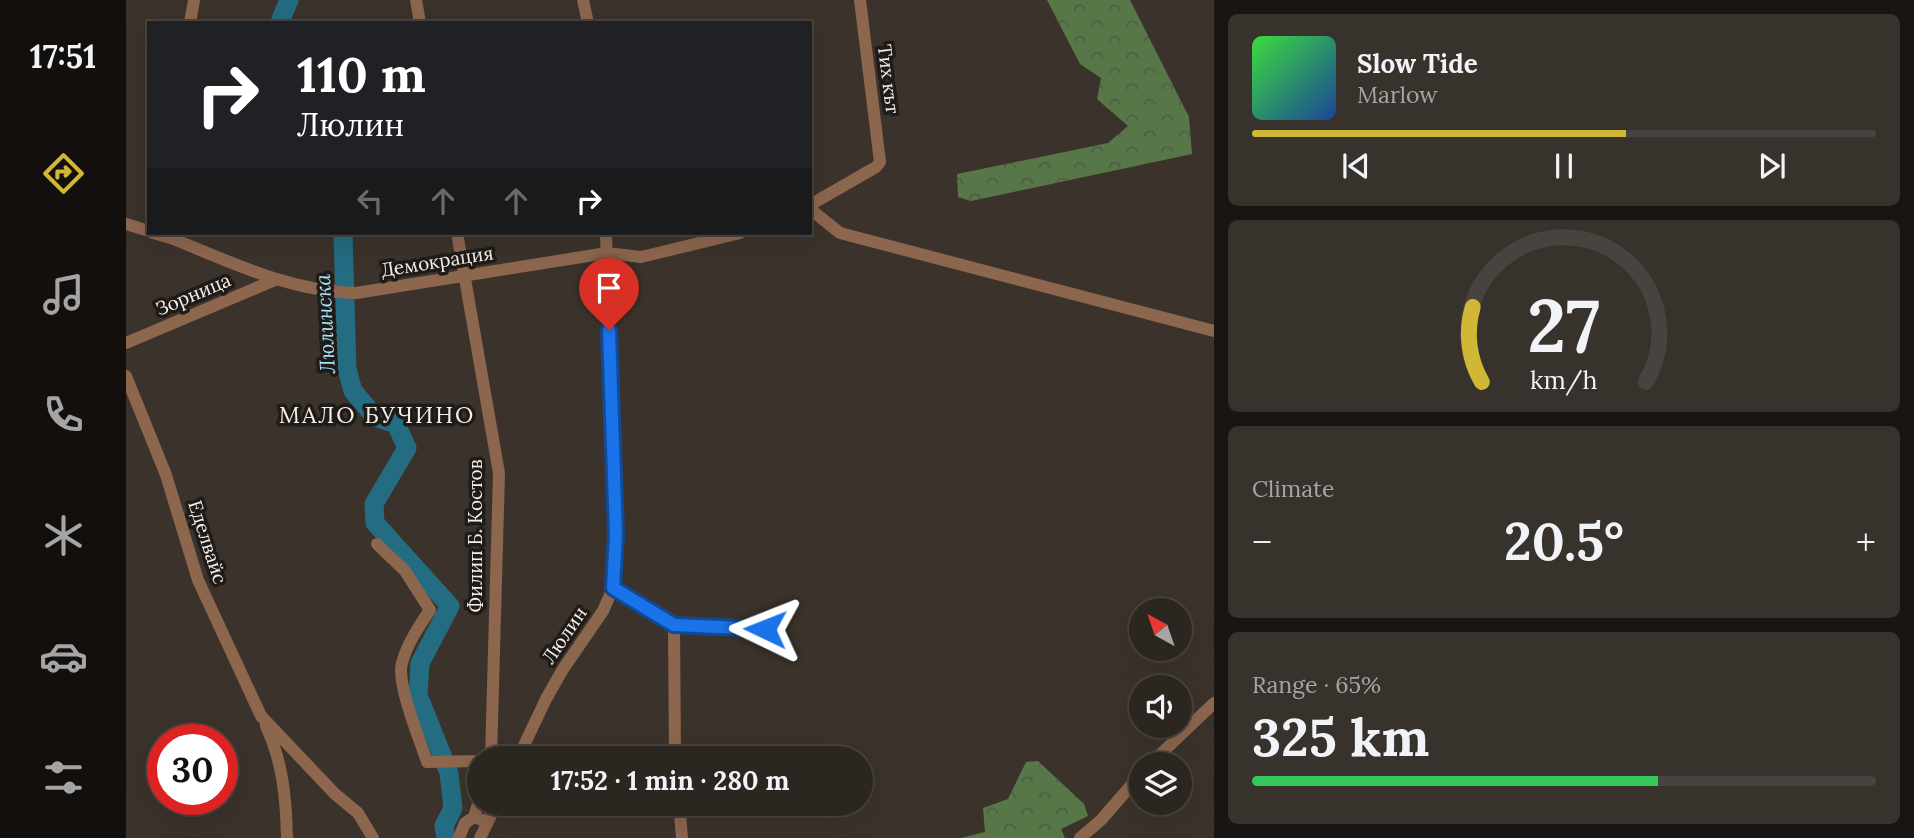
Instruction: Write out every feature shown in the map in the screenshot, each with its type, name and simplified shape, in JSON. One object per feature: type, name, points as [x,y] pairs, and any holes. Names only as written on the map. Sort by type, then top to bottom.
[{"type":"street","points":[[190,21],[194,0]]},
{"type":"street","points":[[416,0],[420,21]]},
{"type":"street","points":[[583,0],[587,21]]},
{"type":"street","name":"Тих кът","points":[[812,206],[880,162],[860,0]]},
{"type":"street","points":[[812,209],[840,233],[1214,331]]},
{"type":"street","name":"Демокрация","points":[[126,224],[147,231]]},
{"type":"street","name":"Демокрация","points":[[172,235],[275,281],[332,292],[356,293],[607,253],[641,257],[732,235]]},
{"type":"street","name":"Филип Б. Костов","points":[[457,235],[499,473],[491,746]]},
{"type":"street","name":"Люлин","points":[[524,746],[546,699],[597,620],[613,588],[616,534],[606,235]]},
{"type":"street","name":"Зорница","points":[[126,343],[275,281]]},
{"type":"street","name":"Еделвайс","points":[[126,376],[166,475],[198,580],[273,741],[286,790],[288,838]]},
{"type":"street","points":[[377,544],[405,571],[430,610],[415,632],[401,665],[406,698],[427,762],[467,761]]},
{"type":"street","points":[[613,588],[674,625],[765,629]]},
{"type":"street","points":[[674,625],[675,746]]},
{"type":"street","points":[[1163,752],[1214,703]]},
{"type":"street","name":"Еделвайс","points":[[261,716],[327,785],[358,813],[373,838]]},
{"type":"street","points":[[1080,838],[1101,820],[1129,788]]},
{"type":"street","points":[[481,838],[491,816]]},
{"type":"street","points":[[680,816],[682,838]]},
{"type":"street","points":[[459,838],[465,823],[474,817],[488,822]]},
{"type":"green space","points":[[1047,0],[1130,0],[1189,117],[1192,154],[971,201],[958,197],[957,174],[1108,143],[1128,126],[1097,99],[1101,78],[1080,64]]},
{"type":"green space","points":[[1038,761],[1084,804],[1088,816],[1061,829],[1065,838],[961,838],[985,832],[983,808],[1008,799],[1026,762]]},
{"type":"waterway","name":"Люлинска","points":[[282,21],[289,0]]},
{"type":"waterway","name":"Люлинска","points":[[343,235],[347,369],[353,391],[375,417],[396,424],[407,448],[374,504],[375,523],[450,606],[420,663],[418,695],[449,773],[453,808],[444,826],[446,838]]},
{"type":"district","name":"МАЛО БУЧИНО","points":[[377,414]]},
{"type":"route","points":[[609,330],[616,534],[613,588],[674,625],[765,629]]}]
